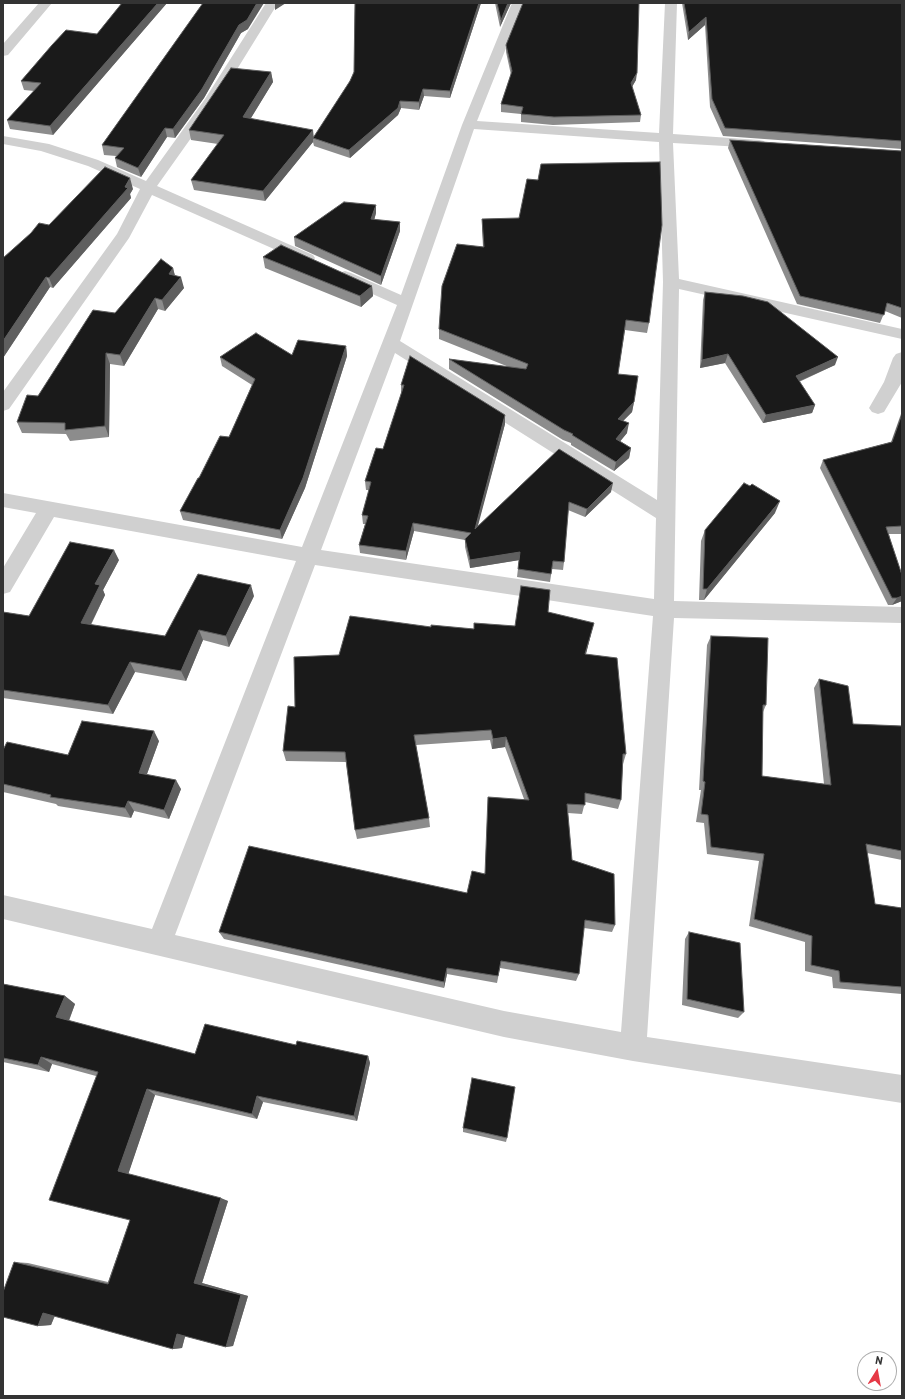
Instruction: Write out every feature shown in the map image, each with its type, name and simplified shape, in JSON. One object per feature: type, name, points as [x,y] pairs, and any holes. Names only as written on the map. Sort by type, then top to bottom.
[{"type":"street","points":[[3,52],[46,3]]},
{"type":"street","points":[[3,405],[124,235],[149,187],[212,100],[272,3]]},
{"type":"street","points":[[159,943],[391,343],[469,125],[518,3]]},
{"type":"street","points":[[633,1048],[664,608],[671,282],[666,138],[671,3]]},
{"type":"street","points":[[469,125],[776,145]]},
{"type":"street","points":[[3,140],[44,147],[93,163],[320,264]]},
{"type":"street","points":[[335,271],[406,303]]},
{"type":"street","points":[[671,282],[902,334]]},
{"type":"street","points":[[391,343],[666,515]]},
{"type":"street","points":[[878,408],[893,382],[902,358]]},
{"type":"street","points":[[3,500],[308,556],[664,608],[902,615]]},
{"type":"street","points":[[3,586],[49,508]]},
{"type":"street","points":[[3,907],[504,1024],[633,1048],[902,1088]]},
{"type":"building","points":[[122,3],[158,3],[50,126],[7,120],[41,83],[21,81],[66,30],[97,34]]},
{"type":"building","points":[[203,3],[257,3],[247,20],[239,25],[202,89],[173,129],[165,128],[138,168],[115,158],[124,148],[102,145]]},
{"type":"building","points":[[355,3],[479,3],[450,91],[423,89],[419,102],[400,101],[398,108],[349,150],[313,138],[350,81],[354,72]]},
{"type":"building","points":[[497,3],[508,3],[501,20]]},
{"type":"building","points":[[523,3],[639,3],[637,73],[631,83],[641,115],[554,117],[521,114],[523,107],[501,104],[512,71],[506,45]]},
{"type":"building","points":[[684,3],[902,3],[902,141],[725,128],[712,99],[706,17],[689,32]]},
{"type":"building","points":[[231,68],[271,72],[243,117],[313,130],[263,191],[191,180],[224,135],[189,130]]},
{"type":"building","points":[[730,140],[902,151],[902,308],[887,303],[884,315],[800,296]]},
{"type":"building","points":[[660,162],[662,225],[649,323],[626,320],[618,374],[638,376],[634,402],[618,419],[629,423],[616,439],[631,448],[616,462],[572,435],[573,434],[564,430],[449,359],[526,369],[528,364],[439,329],[442,286],[457,244],[484,247],[482,219],[519,218],[527,179],[538,180],[541,164]]},
{"type":"building","points":[[105,167],[130,178],[125,187],[128,188],[49,278],[46,277],[3,341],[3,258],[31,233],[39,223],[49,225]]},
{"type":"building","points":[[344,202],[376,205],[371,219],[400,222],[381,276],[294,237]]},
{"type":"building","points":[[281,245],[372,286],[360,296],[263,257]]},
{"type":"building","points":[[161,259],[173,268],[169,274],[181,277],[162,300],[155,298],[120,355],[106,353],[105,426],[65,430],[65,423],[17,422],[27,395],[38,396],[93,310],[115,313]]},
{"type":"building","points":[[705,292],[743,296],[768,302],[838,357],[796,376],[815,405],[766,415],[728,354],[702,360]]},
{"type":"building","points":[[256,333],[292,355],[298,340],[346,346],[303,478],[280,530],[180,511],[199,478],[220,436],[229,437],[255,379],[220,357]]},
{"type":"building","points":[[410,356],[505,415],[475,529],[559,449],[613,483],[587,509],[569,502],[564,562],[553,561],[551,574],[518,569],[520,552],[470,560],[465,539],[471,533],[413,523],[406,551],[359,545],[368,516],[362,515],[371,482],[365,481],[376,448],[383,449],[404,385],[401,385]]},
{"type":"building","points":[[902,414],[902,526],[886,527],[902,575],[902,596],[892,598],[823,460],[892,442]]},
{"type":"building","points":[[744,483],[750,486],[752,484],[780,501],[707,589],[703,589],[705,530]]},
{"type":"building","points":[[70,542],[114,550],[95,584],[100,585],[81,623],[165,636],[198,574],[251,585],[226,636],[199,630],[181,671],[130,662],[108,705],[3,690],[3,612],[29,616]]},
{"type":"building","points":[[521,586],[550,590],[548,612],[594,623],[585,654],[617,658],[626,754],[623,754],[621,800],[585,793],[585,805],[567,804],[572,860],[614,874],[615,925],[585,920],[579,974],[501,961],[498,976],[447,968],[444,982],[219,932],[249,846],[467,893],[472,871],[485,874],[488,797],[529,800],[506,737],[493,739],[491,730],[414,735],[429,818],[355,830],[345,752],[283,751],[288,706],[295,707],[294,657],[339,655],[350,616],[431,627],[431,625],[474,629],[474,623],[515,626]]},
{"type":"building","points":[[711,636],[768,638],[766,705],[763,705],[762,776],[831,785],[819,679],[848,686],[853,724],[902,726],[902,851],[866,844],[875,904],[902,908],[902,987],[840,982],[839,971],[811,965],[812,936],[754,919],[764,854],[711,847],[708,815],[701,814],[705,782],[703,781]]},
{"type":"building","points":[[82,721],[154,731],[139,773],[176,780],[164,810],[128,801],[125,808],[50,797],[51,795],[3,784],[3,750],[7,742],[68,755]]},
{"type":"building","points":[[689,932],[740,943],[744,1012],[687,999]]},
{"type":"building","points":[[3,984],[65,996],[56,1017],[195,1054],[205,1024],[296,1045],[297,1041],[368,1056],[354,1116],[257,1096],[252,1114],[147,1089],[118,1171],[221,1198],[194,1283],[241,1295],[226,1347],[177,1334],[173,1349],[43,1313],[38,1326],[3,1317],[3,1292],[14,1262],[108,1284],[130,1220],[49,1200],[98,1072],[41,1057],[38,1065],[3,1058]]},
{"type":"building","points":[[472,1078],[515,1087],[507,1138],[463,1128]]}]
